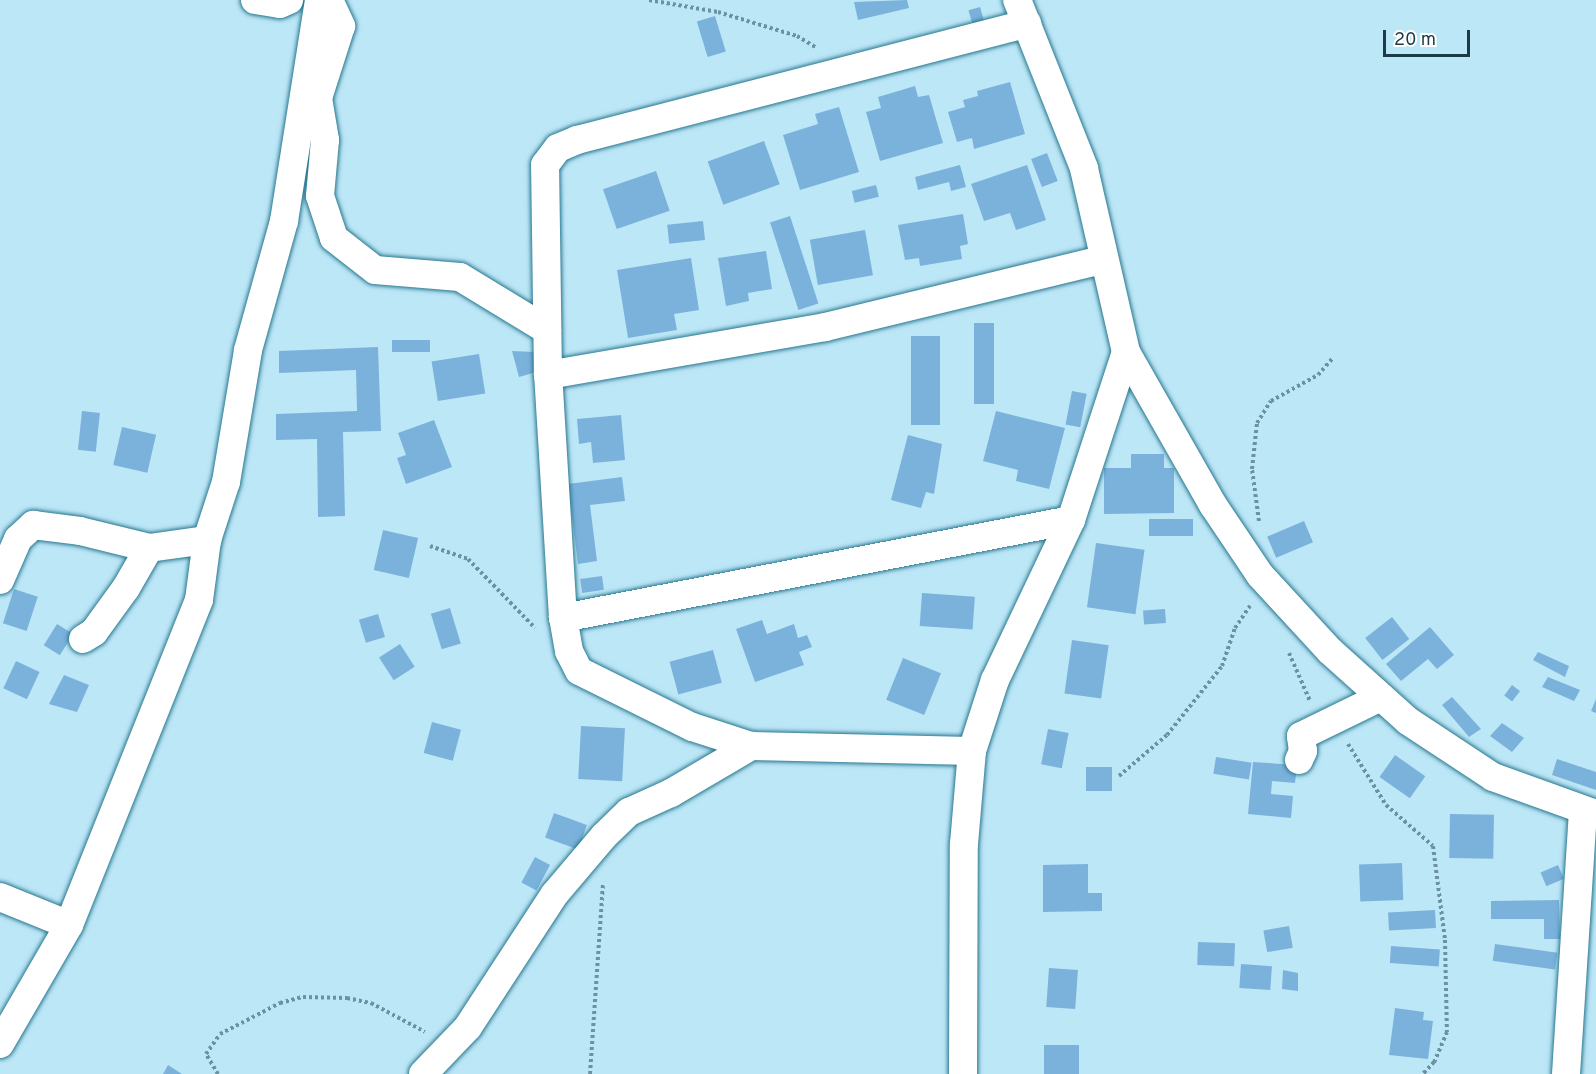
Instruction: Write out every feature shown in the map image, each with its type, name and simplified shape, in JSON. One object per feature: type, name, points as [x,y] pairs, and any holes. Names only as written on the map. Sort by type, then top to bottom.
[{"type":"street","points":[[255,0],[279,4],[288,0]]},
{"type":"street","points":[[0,1044],[69,925],[199,600],[207,540],[226,482],[248,350],[284,221],[319,0]]},
{"type":"street","points":[[329,0],[341,26],[318,98],[325,140],[320,196],[334,238],[375,270],[460,277],[547,330]]},
{"type":"street","points":[[972,751],[751,746],[692,727],[606,687],[579,671],[569,651],[563,618],[548,375],[545,165],[558,148],[1022,12],[1084,168],[1103,260],[1126,352],[1214,505],[1252,563],[1330,651],[1408,721],[1493,777],[1590,814],[1566,1074]]},
{"type":"street","points":[[548,375],[825,327],[1103,260]]},
{"type":"street","points":[[963,1074],[964,844],[972,751],[995,680],[1071,520],[1126,352]]},
{"type":"street","points":[[563,618],[1071,520]]},
{"type":"street","points":[[0,580],[18,539],[33,525],[80,531],[149,549],[207,540]]},
{"type":"street","points":[[83,639],[94,632],[149,549]]},
{"type":"street","points":[[1299,760],[1303,751],[1301,736],[1319,725],[1381,697]]},
{"type":"street","points":[[423,1074],[468,1027],[554,895],[597,844],[629,812],[671,793],[751,746]]},
{"type":"street","points":[[0,897],[69,925]]},
{"type":"path","points":[[649,0],[718,12],[797,36]]},
{"type":"path","points":[[1252,563],[1261,512],[1251,469],[1257,423],[1271,401],[1318,375],[1333,358]]},
{"type":"path","points":[[430,546],[468,559],[543,635],[569,651]]},
{"type":"path","points":[[1119,776],[1181,718],[1222,666],[1235,628],[1254,600],[1260,607]]},
{"type":"path","points":[[1287,648],[1319,725],[1346,742],[1386,805],[1433,846],[1445,940],[1447,1032],[1434,1062],[1422,1074]]},
{"type":"path","points":[[590,1074],[604,897],[597,844]]},
{"type":"path","points":[[218,1074],[206,1054],[220,1034],[280,1003],[303,997],[347,998],[371,1004],[449,1048]]},
{"type":"building","points":[[907,0],[909,8],[858,20],[854,2]]},
{"type":"building","points":[[980,7],[985,24],[973,28],[968,10]]},
{"type":"building","points":[[715,16],[726,51],[708,57],[697,22]]},
{"type":"building","points":[[1010,82],[1025,134],[974,149],[972,138],[957,142],[948,112],[965,107],[963,100],[978,96],[977,91]]},
{"type":"building","points":[[915,86],[918,97],[929,95],[943,143],[880,161],[866,112],[881,108],[878,97]]},
{"type":"building","points":[[839,107],[859,172],[800,190],[783,135],[818,124],[815,114]]},
{"type":"building","points":[[764,141],[780,184],[723,205],[708,162]]},
{"type":"building","points":[[1047,153],[1058,181],[1042,187],[1031,159]]},
{"type":"building","points":[[960,165],[966,187],[951,191],[949,182],[918,190],[915,177]]},
{"type":"building","points":[[1027,165],[1046,220],[1016,230],[1010,213],[984,221],[971,184]]},
{"type":"building","points":[[656,171],[670,211],[617,229],[603,189]]},
{"type":"building","points":[[876,185],[879,197],[855,203],[852,191]]},
{"type":"building","points":[[963,214],[968,244],[960,246],[962,259],[920,266],[919,258],[905,260],[898,225]]},
{"type":"building","points":[[790,216],[818,303],[798,310],[770,222]]},
{"type":"building","points":[[703,221],[705,240],[669,244],[667,225]]},
{"type":"building","points":[[865,230],[873,275],[818,285],[810,240]]},
{"type":"building","points":[[766,251],[772,289],[748,293],[749,301],[726,306],[718,258]]},
{"type":"building","points":[[691,258],[699,310],[674,314],[677,330],[628,338],[617,270]]},
{"type":"building","points":[[974,323],[994,323],[994,404],[974,404]]},
{"type":"building","points":[[911,336],[940,336],[940,425],[911,425]]},
{"type":"building","points":[[392,340],[430,340],[430,352],[392,352]]},
{"type":"building","points":[[378,347],[381,431],[343,432],[345,516],[318,517],[317,439],[276,440],[276,414],[357,411],[356,370],[279,373],[279,351]]},
{"type":"building","points":[[512,351],[534,352],[533,373],[519,377]]},
{"type":"building","points":[[479,354],[485,394],[438,401],[432,362]]},
{"type":"building","points":[[1072,391],[1087,394],[1080,427],[1066,424]]},
{"type":"building","points":[[82,411],[100,413],[96,452],[78,450]]},
{"type":"building","points":[[996,411],[1065,428],[1049,489],[1016,481],[1018,470],[983,461]]},
{"type":"building","points":[[621,415],[625,460],[593,463],[591,442],[579,444],[577,419]]},
{"type":"building","points":[[434,420],[452,467],[406,484],[397,458],[406,455],[398,433]]},
{"type":"building","points":[[122,427],[156,435],[147,473],[113,465]]},
{"type":"building","points":[[908,435],[942,444],[934,494],[926,492],[921,508],[891,500]]},
{"type":"building","points":[[1131,454],[1164,454],[1164,468],[1174,468],[1174,513],[1104,514],[1104,468],[1131,468]]},
{"type":"building","points":[[622,477],[625,501],[590,505],[597,561],[578,564],[568,484]]},
{"type":"building","points":[[1149,519],[1193,519],[1193,536],[1149,536]]},
{"type":"building","points":[[1304,521],[1313,542],[1276,558],[1267,537]]},
{"type":"building","points":[[383,530],[418,538],[409,578],[374,570]]},
{"type":"building","points":[[1096,543],[1145,550],[1135,614],[1087,607]]},
{"type":"building","points":[[602,576],[604,590],[582,593],[580,579]]},
{"type":"building","points":[[14,589],[38,597],[27,631],[3,623]]},
{"type":"building","points":[[922,593],[975,597],[973,630],[920,626]]},
{"type":"building","points":[[450,608],[461,643],[442,649],[431,614]]},
{"type":"building","points":[[1165,609],[1166,623],[1144,625],[1143,611]]},
{"type":"building","points":[[378,614],[385,637],[366,643],[359,620]]},
{"type":"building","points":[[1392,617],[1409,639],[1382,660],[1365,638]]},
{"type":"building","points":[[762,620],[767,634],[794,624],[798,638],[807,635],[812,647],[799,652],[804,665],[755,682],[736,629]]},
{"type":"building","points":[[57,624],[73,634],[60,655],[44,645]]},
{"type":"building","points":[[1430,627],[1454,655],[1437,669],[1428,659],[1401,681],[1386,664]]},
{"type":"building","points":[[1072,640],[1109,645],[1101,699],[1064,693]]},
{"type":"building","points":[[400,644],[415,667],[394,680],[379,658]]},
{"type":"building","points":[[713,650],[722,683],[678,694],[670,662]]},
{"type":"building","points":[[1538,652],[1569,666],[1565,677],[1533,660]]},
{"type":"building","points":[[903,658],[941,673],[924,715],[886,700]]},
{"type":"building","points":[[16,661],[40,672],[27,699],[3,688]]},
{"type":"building","points":[[64,675],[89,685],[77,712],[49,704]]},
{"type":"building","points":[[1548,677],[1580,690],[1574,701],[1542,687]]},
{"type":"building","points":[[1512,685],[1520,691],[1512,701],[1504,695]]},
{"type":"building","points":[[1452,697],[1481,729],[1469,737],[1442,705]]},
{"type":"building","points":[[1596,699],[1596,713],[1591,711]]},
{"type":"building","points":[[432,722],[461,730],[453,761],[424,753]]},
{"type":"building","points":[[1502,723],[1524,738],[1512,752],[1490,736]]},
{"type":"building","points":[[581,726],[625,728],[622,781],[578,779]]},
{"type":"building","points":[[1048,729],[1069,733],[1062,768],[1041,764]]},
{"type":"building","points":[[1395,755],[1425,776],[1410,798],[1380,777]]},
{"type":"building","points":[[1216,757],[1252,763],[1249,779],[1213,774]]},
{"type":"building","points":[[1557,759],[1596,772],[1596,790],[1552,775]]},
{"type":"building","points":[[1253,762],[1297,765],[1295,783],[1272,781],[1271,794],[1293,796],[1291,818],[1248,814]]},
{"type":"building","points":[[1086,767],[1112,767],[1112,791],[1086,791]]},
{"type":"building","points":[[554,813],[587,825],[578,849],[545,837]]},
{"type":"building","points":[[1450,814],[1494,815],[1493,859],[1449,858]]},
{"type":"building","points":[[535,857],[550,865],[536,891],[521,883]]},
{"type":"building","points":[[1402,863],[1403,900],[1360,901],[1359,865]]},
{"type":"building","points":[[1088,864],[1088,893],[1102,893],[1102,911],[1043,912],[1043,865]]},
{"type":"building","points":[[1558,865],[1564,879],[1546,886],[1541,872]]},
{"type":"building","points":[[1559,900],[1560,939],[1544,939],[1544,919],[1491,919],[1491,901]]},
{"type":"building","points":[[1435,910],[1436,928],[1389,930],[1388,912]]},
{"type":"building","points":[[1289,926],[1293,948],[1267,952],[1263,931]]},
{"type":"building","points":[[1198,942],[1235,943],[1234,966],[1197,965]]},
{"type":"building","points":[[1495,944],[1557,953],[1555,970],[1493,961]]},
{"type":"building","points":[[1391,946],[1440,949],[1439,966],[1390,963]]},
{"type":"building","points":[[1241,964],[1272,966],[1270,990],[1239,988]]},
{"type":"building","points":[[1049,968],[1078,970],[1075,1009],[1046,1007]]},
{"type":"building","points":[[1283,970],[1298,973],[1298,991],[1282,989]]},
{"type":"building","points":[[1395,1008],[1424,1012],[1423,1020],[1433,1021],[1428,1059],[1389,1055]]},
{"type":"building","points":[[1044,1045],[1079,1045],[1079,1074],[1044,1074]]},
{"type":"building","points":[[168,1065],[182,1074],[163,1074]]}]
